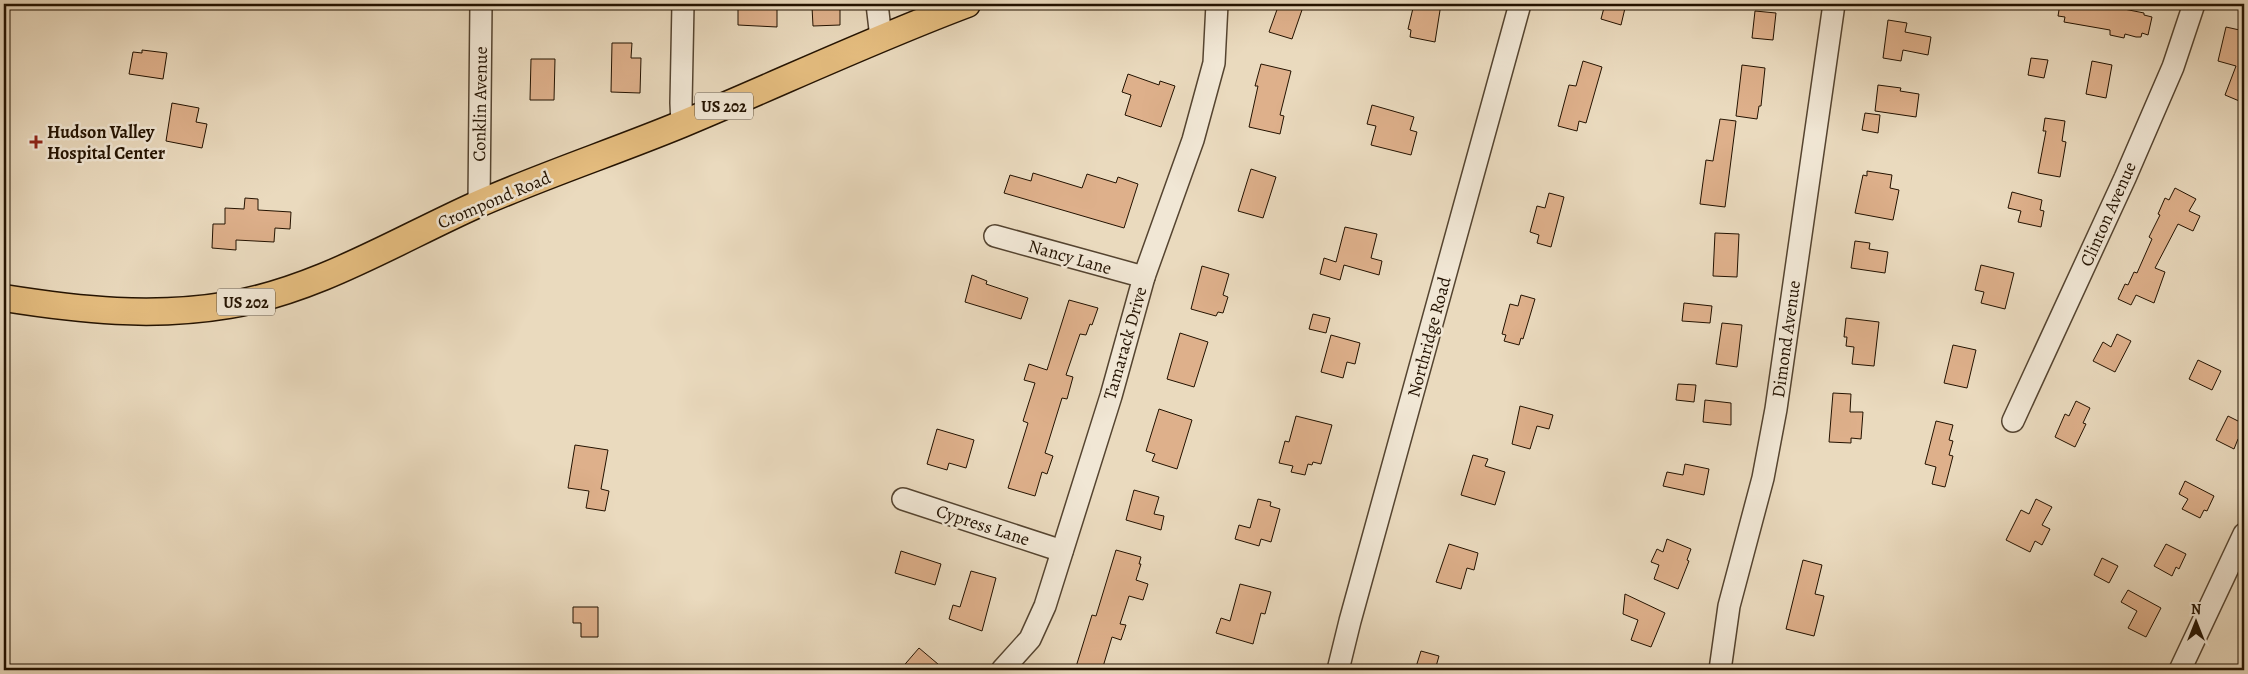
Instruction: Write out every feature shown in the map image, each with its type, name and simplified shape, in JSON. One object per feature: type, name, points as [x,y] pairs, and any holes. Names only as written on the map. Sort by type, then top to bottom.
[{"type":"main road","name":"Crompond Road","points":[[4,298],[64,308],[104,312],[191,311],[231,305],[273,295],[310,282],[479,204],[682,124],[881,38],[967,4]]},
{"type":"street","name":"Conklin Avenue","points":[[479,204],[481,4]]},
{"type":"street","points":[[682,124],[683,4]]},
{"type":"street","points":[[877,4],[881,38]]},
{"type":"street","name":"Tamarack Drive","points":[[1002,670],[1030,639],[1046,606],[1111,396],[1144,278],[1193,140],[1214,62],[1217,4]]},
{"type":"street","name":"Northridge Road","points":[[1338,670],[1520,4]]},
{"type":"street","name":"Dimond Avenue","points":[[1720,670],[1729,606],[1763,478],[1776,409],[1834,4]]},
{"type":"street","name":"Clinton Avenue","points":[[2013,421],[2173,67],[2194,4]]},
{"type":"street","name":"Nancy Lane","points":[[995,236],[1144,278]]},
{"type":"street","name":"Cypress Lane","points":[[903,499],[1062,551]]},
{"type":"street","points":[[2180,670],[2244,534]]},
{"type":"building","points":[[738,4],[777,4],[777,27],[738,25]]},
{"type":"building","points":[[1279,4],[1304,4],[1292,39],[1269,32]]},
{"type":"building","points":[[1414,4],[1441,4],[1435,42],[1410,37],[1411,30],[1408,29]]},
{"type":"building","points":[[1605,4],[1626,4],[1621,25],[1601,19]]},
{"type":"building","points":[[2060,4],[2099,4],[2144,13],[2144,15],[2152,17],[2148,35],[2142,33],[2141,37],[2136,37],[2125,34],[2124,38],[2110,35],[2110,30],[2064,22],[2065,17],[2058,16]]},
{"type":"building","points":[[840,6],[840,25],[813,26],[812,7]]},
{"type":"building","points":[[1755,11],[1776,13],[1773,40],[1752,38]]},
{"type":"building","points":[[1888,20],[1907,23],[1905,32],[1931,37],[1928,55],[1903,50],[1901,61],[1883,58]]},
{"type":"building","points":[[2226,27],[2244,31],[2244,103],[2225,95],[2236,66],[2218,61]]},
{"type":"building","points":[[612,43],[632,43],[631,58],[641,58],[640,93],[611,92]]},
{"type":"building","points":[[142,50],[167,53],[163,79],[129,74],[133,52],[142,53]]},
{"type":"building","points":[[2031,58],[2048,60],[2044,78],[2028,75]]},
{"type":"building","points":[[531,59],[555,59],[554,100],[530,100]]},
{"type":"building","points":[[1583,61],[1602,67],[1586,123],[1579,121],[1577,131],[1558,126],[1569,85],[1576,86]]},
{"type":"building","points":[[2092,61],[2112,65],[2106,98],[2086,94]]},
{"type":"building","points":[[1261,64],[1291,71],[1280,115],[1284,116],[1280,134],[1249,127],[1258,86],[1255,86]]},
{"type":"building","points":[[1742,65],[1765,68],[1761,106],[1759,106],[1757,119],[1736,116]]},
{"type":"building","points":[[1128,74],[1159,85],[1160,81],[1175,86],[1161,127],[1125,115],[1131,95],[1122,92]]},
{"type":"building","points":[[1878,85],[1901,88],[1900,91],[1919,94],[1916,117],[1875,111]]},
{"type":"building","points":[[172,103],[199,108],[196,122],[207,124],[202,148],[166,141]]},
{"type":"building","points":[[1372,105],[1414,117],[1410,130],[1417,132],[1411,155],[1371,145],[1376,126],[1367,124]]},
{"type":"building","points":[[1865,113],[1880,115],[1878,133],[1862,130]]},
{"type":"building","points":[[2045,118],[2065,121],[2062,141],[2066,142],[2060,177],[2038,173],[2046,131],[2043,131]]},
{"type":"building","points":[[1720,119],[1736,121],[1725,207],[1700,204],[1706,160],[1713,161]]},
{"type":"building","points":[[1251,169],[1276,177],[1263,218],[1238,211]]},
{"type":"building","points":[[1867,171],[1892,175],[1890,188],[1899,190],[1893,220],[1855,213],[1863,175],[1867,176]]},
{"type":"building","points":[[1033,173],[1082,188],[1087,174],[1116,183],[1118,177],[1138,184],[1124,228],[1004,193],[1010,175],[1031,181]]},
{"type":"building","points":[[2175,188],[2196,199],[2189,211],[2200,216],[2193,231],[2178,224],[2155,268],[2165,272],[2154,303],[2136,295],[2131,305],[2118,299],[2125,284],[2128,285],[2134,272],[2137,273],[2152,239],[2149,237],[2160,215],[2158,214],[2165,198],[2169,200]]},
{"type":"building","points":[[2012,192],[2042,200],[2040,210],[2044,211],[2041,227],[2018,222],[2021,211],[2008,208]]},
{"type":"building","points":[[1549,193],[1564,197],[1551,247],[1537,243],[1539,235],[1530,232],[1537,206],[1545,208]]},
{"type":"building","points":[[245,198],[258,199],[258,210],[291,212],[290,229],[275,228],[274,242],[236,240],[236,250],[212,248],[213,224],[225,224],[225,208],[244,209]]},
{"type":"building","points":[[1345,227],[1377,234],[1371,258],[1382,261],[1379,275],[1344,265],[1340,280],[1320,274],[1324,258],[1336,262]]},
{"type":"building","points":[[1715,233],[1739,234],[1737,277],[1713,276]]},
{"type":"building","points":[[1855,241],[1870,243],[1869,249],[1888,252],[1885,273],[1851,268]]},
{"type":"building","points":[[1981,265],[2014,273],[2005,309],[1981,303],[1984,292],[1975,290]]},
{"type":"building","points":[[1202,266],[1229,274],[1223,295],[1228,297],[1223,313],[1218,312],[1216,316],[1191,309]]},
{"type":"building","points":[[972,275],[987,281],[986,284],[1028,298],[1021,319],[965,302]]},
{"type":"building","points":[[1521,295],[1535,299],[1523,339],[1521,338],[1519,345],[1504,341],[1506,335],[1502,334],[1510,304],[1518,306]]},
{"type":"building","points":[[1069,300],[1098,308],[1086,335],[1080,334],[1066,375],[1073,377],[1067,399],[1062,398],[1045,453],[1053,456],[1047,474],[1042,472],[1035,496],[1008,488],[1028,423],[1023,421],[1035,383],[1024,380],[1029,364],[1047,370]]},
{"type":"building","points":[[1684,303],[1712,306],[1710,323],[1682,321]]},
{"type":"building","points":[[1313,314],[1330,318],[1326,333],[1309,329]]},
{"type":"building","points":[[1846,318],[1879,322],[1874,366],[1852,364],[1854,347],[1846,346],[1847,337],[1844,337]]},
{"type":"building","points":[[1722,323],[1742,325],[1737,367],[1716,364]]},
{"type":"building","points":[[1180,333],[1208,342],[1194,387],[1167,379]]},
{"type":"building","points":[[2117,334],[2131,341],[2115,372],[2093,361],[2103,342],[2111,347]]},
{"type":"building","points":[[1331,335],[1360,343],[1355,364],[1347,362],[1343,378],[1321,372]]},
{"type":"building","points":[[1953,345],[1976,350],[1967,388],[1944,383]]},
{"type":"building","points":[[2198,360],[2221,371],[2212,390],[2189,379]]},
{"type":"building","points":[[1678,384],[1696,385],[1694,402],[1676,400]]},
{"type":"building","points":[[1833,393],[1851,394],[1850,412],[1863,412],[1861,439],[1851,438],[1851,443],[1829,442]]},
{"type":"building","points":[[1705,400],[1731,403],[1731,425],[1703,422]]},
{"type":"building","points":[[2076,401],[2090,408],[2083,423],[2086,424],[2075,447],[2055,437],[2065,414],[2069,416]]},
{"type":"building","points":[[1520,406],[1553,415],[1549,429],[1537,426],[1530,449],[1512,444]]},
{"type":"building","points":[[1159,409],[1192,420],[1177,469],[1152,461],[1155,454],[1146,451]]},
{"type":"building","points":[[1296,416],[1332,425],[1321,464],[1313,462],[1312,465],[1308,464],[1305,475],[1291,472],[1293,466],[1279,463],[1285,441],[1289,442]]},
{"type":"building","points":[[2228,416],[2244,424],[2244,442],[2238,439],[2234,449],[2216,440]]},
{"type":"building","points":[[1936,421],[1953,425],[1949,440],[1953,441],[1949,455],[1953,456],[1945,487],[1932,484],[1936,467],[1925,464]]},
{"type":"building","points":[[937,429],[974,440],[966,468],[949,463],[947,470],[927,464]]},
{"type":"building","points":[[575,445],[608,450],[601,489],[609,491],[605,511],[586,508],[589,491],[568,488]]},
{"type":"building","points":[[1473,455],[1488,459],[1485,466],[1505,472],[1495,505],[1461,495]]},
{"type":"building","points":[[1685,464],[1709,469],[1704,495],[1663,486],[1667,472],[1683,475]]},
{"type":"building","points":[[2185,481],[2214,496],[2207,511],[2204,510],[2200,518],[2182,509],[2188,499],[2179,494]]},
{"type":"building","points":[[1134,490],[1159,497],[1154,514],[1164,516],[1161,530],[1126,520]]},
{"type":"building","points":[[1258,499],[1271,502],[1270,506],[1280,509],[1271,542],[1261,539],[1259,546],[1235,539],[1239,525],[1250,528]]},
{"type":"building","points":[[2036,499],[2052,507],[2042,525],[2050,529],[2042,545],[2035,541],[2030,552],[2006,540],[2021,510],[2029,514]]},
{"type":"building","points":[[1667,539],[1691,549],[1687,560],[1689,561],[1678,589],[1654,579],[1659,565],[1651,562],[1657,549],[1663,552]]},
{"type":"building","points":[[1449,544],[1478,553],[1474,570],[1467,568],[1461,589],[1436,582]]},
{"type":"building","points":[[2166,544],[2186,554],[2179,569],[2176,567],[2172,576],[2154,566]]},
{"type":"building","points":[[1116,550],[1141,557],[1136,580],[1148,584],[1143,600],[1129,596],[1120,624],[1126,625],[1121,640],[1112,637],[1102,670],[1075,670],[1092,615],[1096,616]]},
{"type":"building","points":[[901,551],[941,564],[935,585],[895,573]]},
{"type":"building","points":[[2102,558],[2118,566],[2109,583],[2094,575]]},
{"type":"building","points":[[1803,560],[1822,565],[1815,594],[1824,596],[1814,636],[1786,629]]},
{"type":"building","points":[[971,571],[996,578],[982,631],[949,619],[953,605],[960,607]]},
{"type":"building","points":[[1240,584],[1271,592],[1265,614],[1261,613],[1253,644],[1216,633],[1221,618],[1230,621]]},
{"type":"building","points":[[2128,590],[2161,608],[2146,637],[2128,628],[2137,611],[2121,602]]},
{"type":"building","points":[[1625,594],[1665,613],[1651,647],[1631,640],[1638,620],[1623,614]]},
{"type":"building","points":[[573,607],[598,607],[598,637],[581,637],[581,623],[573,623]]},
{"type":"building","points":[[919,648],[945,670],[900,670]]},
{"type":"building","points":[[1421,651],[1439,656],[1435,670],[1415,670]]},
{"type":"place","name":"Hudson Valley Hospital Center","points":[[36,142]]}]
